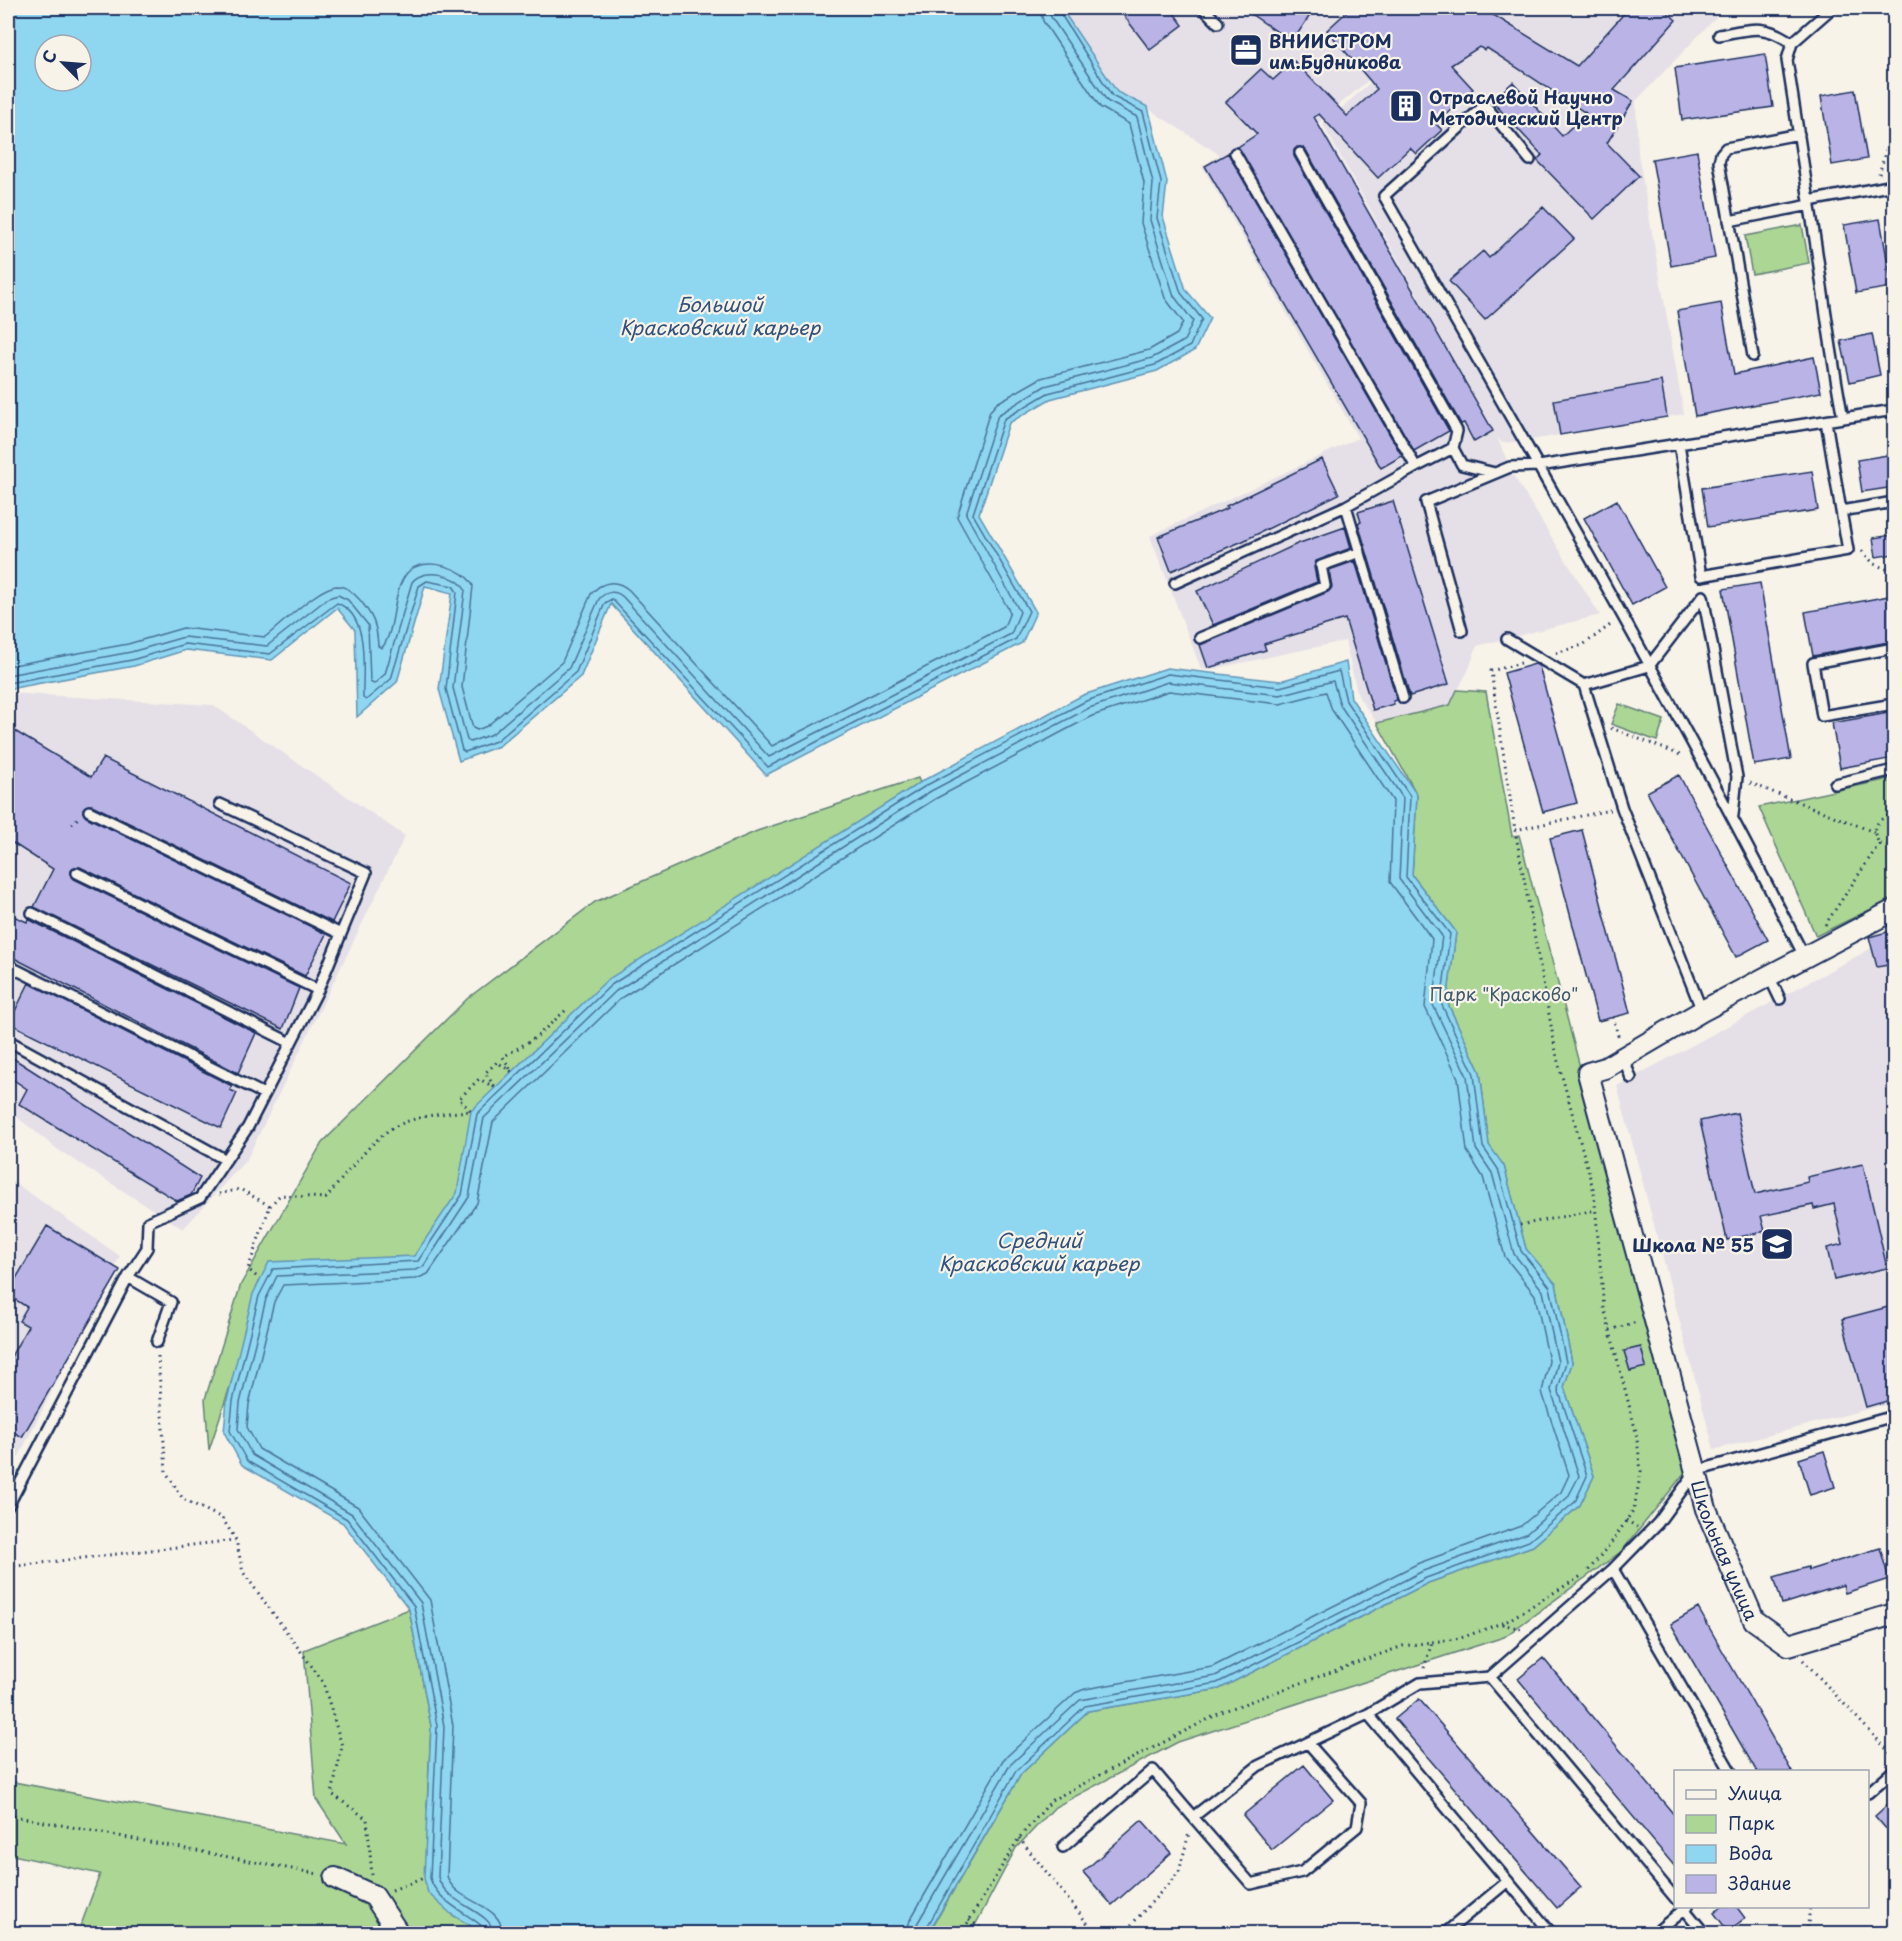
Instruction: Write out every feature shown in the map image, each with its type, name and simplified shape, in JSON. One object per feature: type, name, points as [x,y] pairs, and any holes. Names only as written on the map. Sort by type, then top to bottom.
[{"type":"street","points":[[1622,1052],[1894,910]]},
{"type":"street","name":"Школьная улица","points":[[1622,1052],[1588,1073],[1706,1509],[1754,1620],[1789,1645]]},
{"type":"street","points":[[1789,1645],[1894,1614]]},
{"type":"street","points":[[335,1878],[374,1896],[399,1934]]},
{"type":"lane","points":[[1203,8],[1218,23]]},
{"type":"lane","points":[[1832,8],[1792,43],[1786,60],[1823,284],[1828,338],[1843,418]]},
{"type":"lane","points":[[1719,35],[1760,27],[1779,34],[1792,43]]},
{"type":"lane","points":[[1530,160],[1485,105],[1384,196],[1539,466],[1648,666],[1733,815],[1804,956]]},
{"type":"lane","points":[[1753,356],[1719,162],[1726,148],[1799,134]]},
{"type":"lane","points":[[1235,153],[1416,467]]},
{"type":"lane","points":[[1300,153],[1457,430],[1453,448],[1462,465],[1495,473]]},
{"type":"lane","points":[[1729,221],[1894,185]]},
{"type":"lane","points":[[1462,631],[1426,502],[1510,467],[1539,466],[1894,410]]},
{"type":"lane","points":[[1679,444],[1701,576],[1848,550],[1826,420]]},
{"type":"lane","points":[[1174,583],[1346,506],[1453,448]]},
{"type":"lane","points":[[1841,511],[1894,501]]},
{"type":"lane","points":[[1346,506],[1403,698]]},
{"type":"lane","points":[[1200,638],[1325,586],[1321,566],[1360,552]]},
{"type":"lane","points":[[1584,685],[1648,666],[1703,596],[1737,777],[1733,815]]},
{"type":"lane","points":[[1507,639],[1584,685],[1622,808],[1702,1011]]},
{"type":"lane","points":[[1894,648],[1814,663],[1822,716],[1894,704]]},
{"type":"lane","points":[[1835,784],[1894,770]]},
{"type":"lane","points":[[8,1506],[128,1277],[147,1248],[148,1222],[200,1197],[248,1127],[318,990],[366,873],[220,804]]},
{"type":"lane","points":[[89,811],[341,934]]},
{"type":"lane","points":[[77,873],[318,990]]},
{"type":"lane","points":[[32,914],[291,1043]]},
{"type":"lane","points":[[11,967],[264,1094]]},
{"type":"lane","points":[[1769,976],[1780,999]]},
{"type":"lane","points":[[9,1041],[226,1160]]},
{"type":"lane","points":[[1622,1052],[1631,1078]]},
{"type":"lane","points":[[128,1277],[171,1302],[158,1342]]},
{"type":"lane","points":[[1193,1817],[1258,1766],[1368,1714],[1419,1683],[1490,1677],[1613,1569],[1658,1522],[1696,1471],[1894,1416]]},
{"type":"lane","points":[[1613,1569],[1730,1770]]},
{"type":"lane","points":[[1490,1677],[1674,1897]]},
{"type":"lane","points":[[1368,1714],[1552,1934]]},
{"type":"lane","points":[[1063,1847],[1153,1770],[1251,1884],[1302,1872],[1357,1827],[1361,1803],[1308,1743]]},
{"type":"lane","points":[[1869,1791],[1894,1770]]},
{"type":"lane","points":[[1444,1934],[1508,1881]]},
{"type":"lane","points":[[1654,1934],[1685,1908],[1705,1934]]},
{"type":"path","points":[[1875,189],[1894,124]]},
{"type":"path","points":[[962,1934],[1018,1838],[1052,1800],[1224,1711],[1403,1646],[1461,1638],[1500,1624],[1586,1574],[1634,1509],[1641,1471],[1636,1432],[1604,1308],[1594,1192],[1557,1058],[1515,830],[1491,671],[1583,645],[1621,617]]},
{"type":"path","points":[[1515,830],[1622,808]]},
{"type":"path","points":[[1894,818],[1884,817],[1875,826],[1875,839],[1879,844],[1894,847]]},
{"type":"path","points":[[1823,928],[1879,844]]},
{"type":"path","points":[[257,1276],[248,1269],[270,1206],[280,1195],[326,1198],[362,1156],[393,1128],[431,1115],[471,1111],[459,1099],[479,1079],[496,1088],[485,1073],[497,1062],[512,1072],[503,1057],[535,1038],[566,1010]]},
{"type":"path","points":[[1613,1017],[1622,1052]]},
{"type":"path","points":[[200,1197],[240,1190],[270,1206]]},
{"type":"path","points":[[1520,1225],[1596,1210]]},
{"type":"path","points":[[1610,1330],[1654,1317]]},
{"type":"path","points":[[158,1342],[166,1472],[183,1499],[222,1518],[236,1540],[243,1572],[323,1682],[342,1746],[332,1794],[367,1819],[374,1896],[424,1878]]},
{"type":"path","points":[[8,1567],[236,1540]]},
{"type":"path","points":[[1500,1624],[1539,1634]]},
{"type":"path","points":[[1419,1683],[1432,1641]]},
{"type":"path","points":[[1789,1645],[1894,1758]]},
{"type":"path","points":[[8,1815],[335,1878]]},
{"type":"path","points":[[1123,1934],[1179,1872],[1193,1817]]},
{"type":"path","points":[[1018,1838],[1096,1934]]},
{"type":"path","points":[[1807,1934],[1810,1908]]},
{"type":"path","points":[[969,1920],[990,1934]]},
{"type":"shaded area","points":[[1060,8],[1725,8],[1636,101],[1638,153],[1684,414],[1525,441],[1502,443],[1497,437],[1513,475],[1600,615],[1477,646],[1469,669],[1450,705],[1377,723],[1358,696],[1345,641],[1208,670],[1201,669],[1150,536],[1358,438],[1202,166],[1220,155],[1147,108],[1116,93]],"holes":[[[1440,19],[1323,125],[1431,318],[1326,134],[1290,147]]]},
{"type":"shaded area","points":[[8,693],[213,705],[405,836],[247,1159],[183,1229],[57,1149],[8,1110]]},
{"type":"shaded area","name":"Школа № 55","points":[[1894,936],[1894,1402],[1714,1450],[1617,1086]]},
{"type":"shaded area","points":[[8,1178],[120,1256],[8,1478]]},
{"type":"green space","points":[[1802,225],[1809,263],[1752,274],[1745,236]]},
{"type":"green space","name":"Парк \"Красково\"","points":[[1457,690],[1486,692],[1512,836],[1519,835],[1686,1471],[1622,1551],[1504,1637],[1178,1742],[1055,1807],[1016,1848],[971,1933],[928,1934],[1021,1774],[1088,1711],[1219,1689],[1428,1583],[1533,1546],[1580,1505],[1594,1476],[1564,1387],[1572,1363],[1556,1284],[1526,1249],[1504,1166],[1489,1146],[1480,1072],[1447,1002],[1456,932],[1412,875],[1417,795],[1377,723],[1450,705]]},
{"type":"green space","points":[[1619,704],[1664,720],[1657,741],[1611,724]]},
{"type":"green space","points":[[918,778],[922,787],[461,1194],[424,1261],[239,1359],[209,1450],[205,1399],[241,1284],[322,1143],[468,998],[595,902],[757,831]]},
{"type":"green space","points":[[1894,778],[1894,898],[1816,936],[1759,807]]},
{"type":"green space","points":[[409,1609],[431,1726],[427,1807],[451,1914],[484,1933],[78,1933],[100,1874],[8,1854],[8,1781],[346,1844],[316,1799],[304,1650]]},
{"type":"water","name":"Большой Красковский карьер","points":[[8,8],[1061,8],[1117,92],[1148,107],[1167,182],[1163,217],[1186,290],[1210,318],[1195,350],[1157,371],[1050,399],[1009,423],[979,514],[1036,612],[1022,643],[766,775],[611,604],[581,676],[499,746],[459,761],[439,689],[452,593],[425,586],[397,682],[357,717],[355,630],[337,608],[272,660],[186,650],[134,666],[8,689]]},
{"type":"water","name":"Средний Красковский карьер","points":[[1346,662],[1351,698],[1417,795],[1412,875],[1456,932],[1447,1002],[1480,1072],[1489,1145],[1504,1166],[1526,1249],[1556,1284],[1572,1363],[1564,1387],[1594,1476],[1580,1505],[1533,1546],[1428,1583],[1219,1689],[1088,1711],[1021,1774],[928,1933],[484,1934],[451,1914],[428,1893],[424,1878],[431,1726],[409,1609],[343,1523],[242,1465],[224,1432],[227,1400],[253,1294],[269,1262],[414,1256],[457,1193],[471,1111],[607,980],[924,780],[1083,695],[1167,668],[1280,681]]},
{"type":"building","points":[[1118,8],[1170,8],[1183,25],[1150,50]]},
{"type":"building","points":[[1242,8],[1315,8],[1292,42]]},
{"type":"building","points":[[1351,8],[1482,8],[1577,66],[1629,8],[1663,8],[1676,20],[1614,90],[1633,101],[1607,143],[1639,176],[1594,219],[1537,160],[1542,155],[1492,101],[1513,82],[1562,136],[1586,113],[1487,48],[1485,50],[1479,47],[1451,65],[1473,89],[1436,124],[1442,130],[1416,154],[1410,148],[1378,178],[1319,114],[1314,117],[1493,431],[1474,442],[1464,423],[1461,424],[1306,150],[1297,147],[1294,150],[1294,156],[1449,431],[1414,451],[1238,147],[1257,134],[1226,102],[1261,69],[1273,80],[1294,61],[1347,116],[1377,89],[1327,30]]},
{"type":"building","points":[[1765,54],[1773,107],[1682,120],[1675,68]]},
{"type":"building","points":[[1855,90],[1867,159],[1832,165],[1821,96]]},
{"type":"building","points":[[1697,151],[1715,258],[1671,266],[1652,159]]},
{"type":"building","points":[[1228,153],[1402,456],[1381,468],[1205,166]]},
{"type":"building","points":[[1543,207],[1574,239],[1485,320],[1449,281],[1483,251],[1489,258]]},
{"type":"building","points":[[1880,219],[1892,287],[1856,293],[1844,225]]},
{"type":"building","points":[[1721,303],[1734,374],[1814,357],[1821,392],[1695,416],[1677,311]]},
{"type":"building","points":[[1872,334],[1880,375],[1850,382],[1841,341]]},
{"type":"building","points":[[1661,381],[1667,417],[1560,435],[1554,400]]},
{"type":"building","points":[[1894,454],[1894,487],[1862,492],[1857,460]]},
{"type":"building","points":[[1322,459],[1339,494],[1243,541],[1171,571],[1158,537],[1228,508],[1226,506]]},
{"type":"building","points":[[1812,471],[1818,510],[1708,527],[1702,488]]},
{"type":"building","points":[[1617,500],[1665,587],[1632,605],[1584,518]]},
{"type":"building","points":[[1393,501],[1449,684],[1410,696],[1358,523],[1361,522],[1358,512]]},
{"type":"building","points":[[1345,527],[1351,548],[1316,561],[1314,567],[1317,582],[1213,625],[1197,591],[1297,544]]},
{"type":"building","points":[[1892,535],[1894,554],[1876,557],[1873,538]]},
{"type":"building","points":[[1355,561],[1397,700],[1393,701],[1394,704],[1373,710],[1345,619],[1264,644],[1266,650],[1208,668],[1200,645],[1328,592],[1332,587],[1329,570]]},
{"type":"building","points":[[1760,583],[1791,759],[1754,765],[1723,589]]},
{"type":"building","points":[[1894,595],[1894,641],[1813,656],[1805,612]]},
{"type":"building","points":[[1535,664],[1539,666],[1577,803],[1543,812],[1504,673]]},
{"type":"building","points":[[1894,712],[1894,758],[1840,768],[1832,723]]},
{"type":"building","points":[[8,727],[91,777],[103,758],[351,883],[332,922],[92,805],[83,809],[86,817],[326,934],[305,976],[80,867],[74,867],[71,871],[74,879],[299,988],[283,1029],[34,907],[53,869],[8,840]]},
{"type":"building","points":[[1679,775],[1768,940],[1736,957],[1647,792]]},
{"type":"building","points":[[1582,830],[1630,1013],[1598,1021],[1550,838]]},
{"type":"building","points":[[11,915],[27,922],[28,919],[256,1033],[238,1073],[8,955],[8,923]]},
{"type":"building","points":[[1894,930],[1894,964],[1877,967],[1869,937]]},
{"type":"building","points":[[29,983],[232,1086],[230,1090],[237,1093],[221,1128],[9,1023]]},
{"type":"building","points":[[8,1055],[200,1178],[191,1195],[177,1201],[19,1104],[27,1089],[8,1076]]},
{"type":"building","points":[[1737,1113],[1755,1194],[1808,1182],[1807,1177],[1863,1164],[1887,1268],[1834,1280],[1827,1248],[1843,1244],[1834,1204],[1814,1209],[1813,1205],[1761,1216],[1765,1231],[1727,1240],[1700,1121]]},
{"type":"building","points":[[47,1226],[120,1270],[22,1437],[8,1429],[8,1362],[28,1326],[19,1321],[27,1307],[8,1295],[8,1292]]},
{"type":"building","points":[[1892,1306],[1894,1315],[1894,1399],[1866,1407],[1842,1319]]},
{"type":"building","points":[[1641,1347],[1646,1367],[1630,1371],[1624,1351]]},
{"type":"building","points":[[1824,1451],[1835,1487],[1810,1495],[1799,1459]]},
{"type":"building","points":[[1880,1548],[1889,1579],[1845,1593],[1843,1585],[1782,1604],[1774,1577],[1808,1567],[1809,1570]]},
{"type":"building","points":[[1698,1608],[1791,1770],[1756,1770],[1671,1624]]},
{"type":"building","points":[[1543,1658],[1674,1815],[1674,1866],[1518,1679]]},
{"type":"building","points":[[1419,1699],[1581,1887],[1557,1908],[1395,1719]]},
{"type":"building","points":[[1304,1765],[1333,1800],[1272,1850],[1243,1815]]},
{"type":"building","points":[[1894,1799],[1894,1838],[1875,1816]]},
{"type":"building","points":[[1142,1820],[1171,1853],[1112,1905],[1083,1872]]},
{"type":"building","points":[[1720,1908],[1738,1908],[1745,1918],[1728,1931],[1714,1913]]},
{"type":"place","name":"ВНИИСТРОМ им.Будникова","points":[[1246,50]]},
{"type":"place","name":"Отраслевой Научно Методический Центр","points":[[1406,106]]},
{"type":"place","name":"Школа № 55","points":[[1777,1244]]}]
